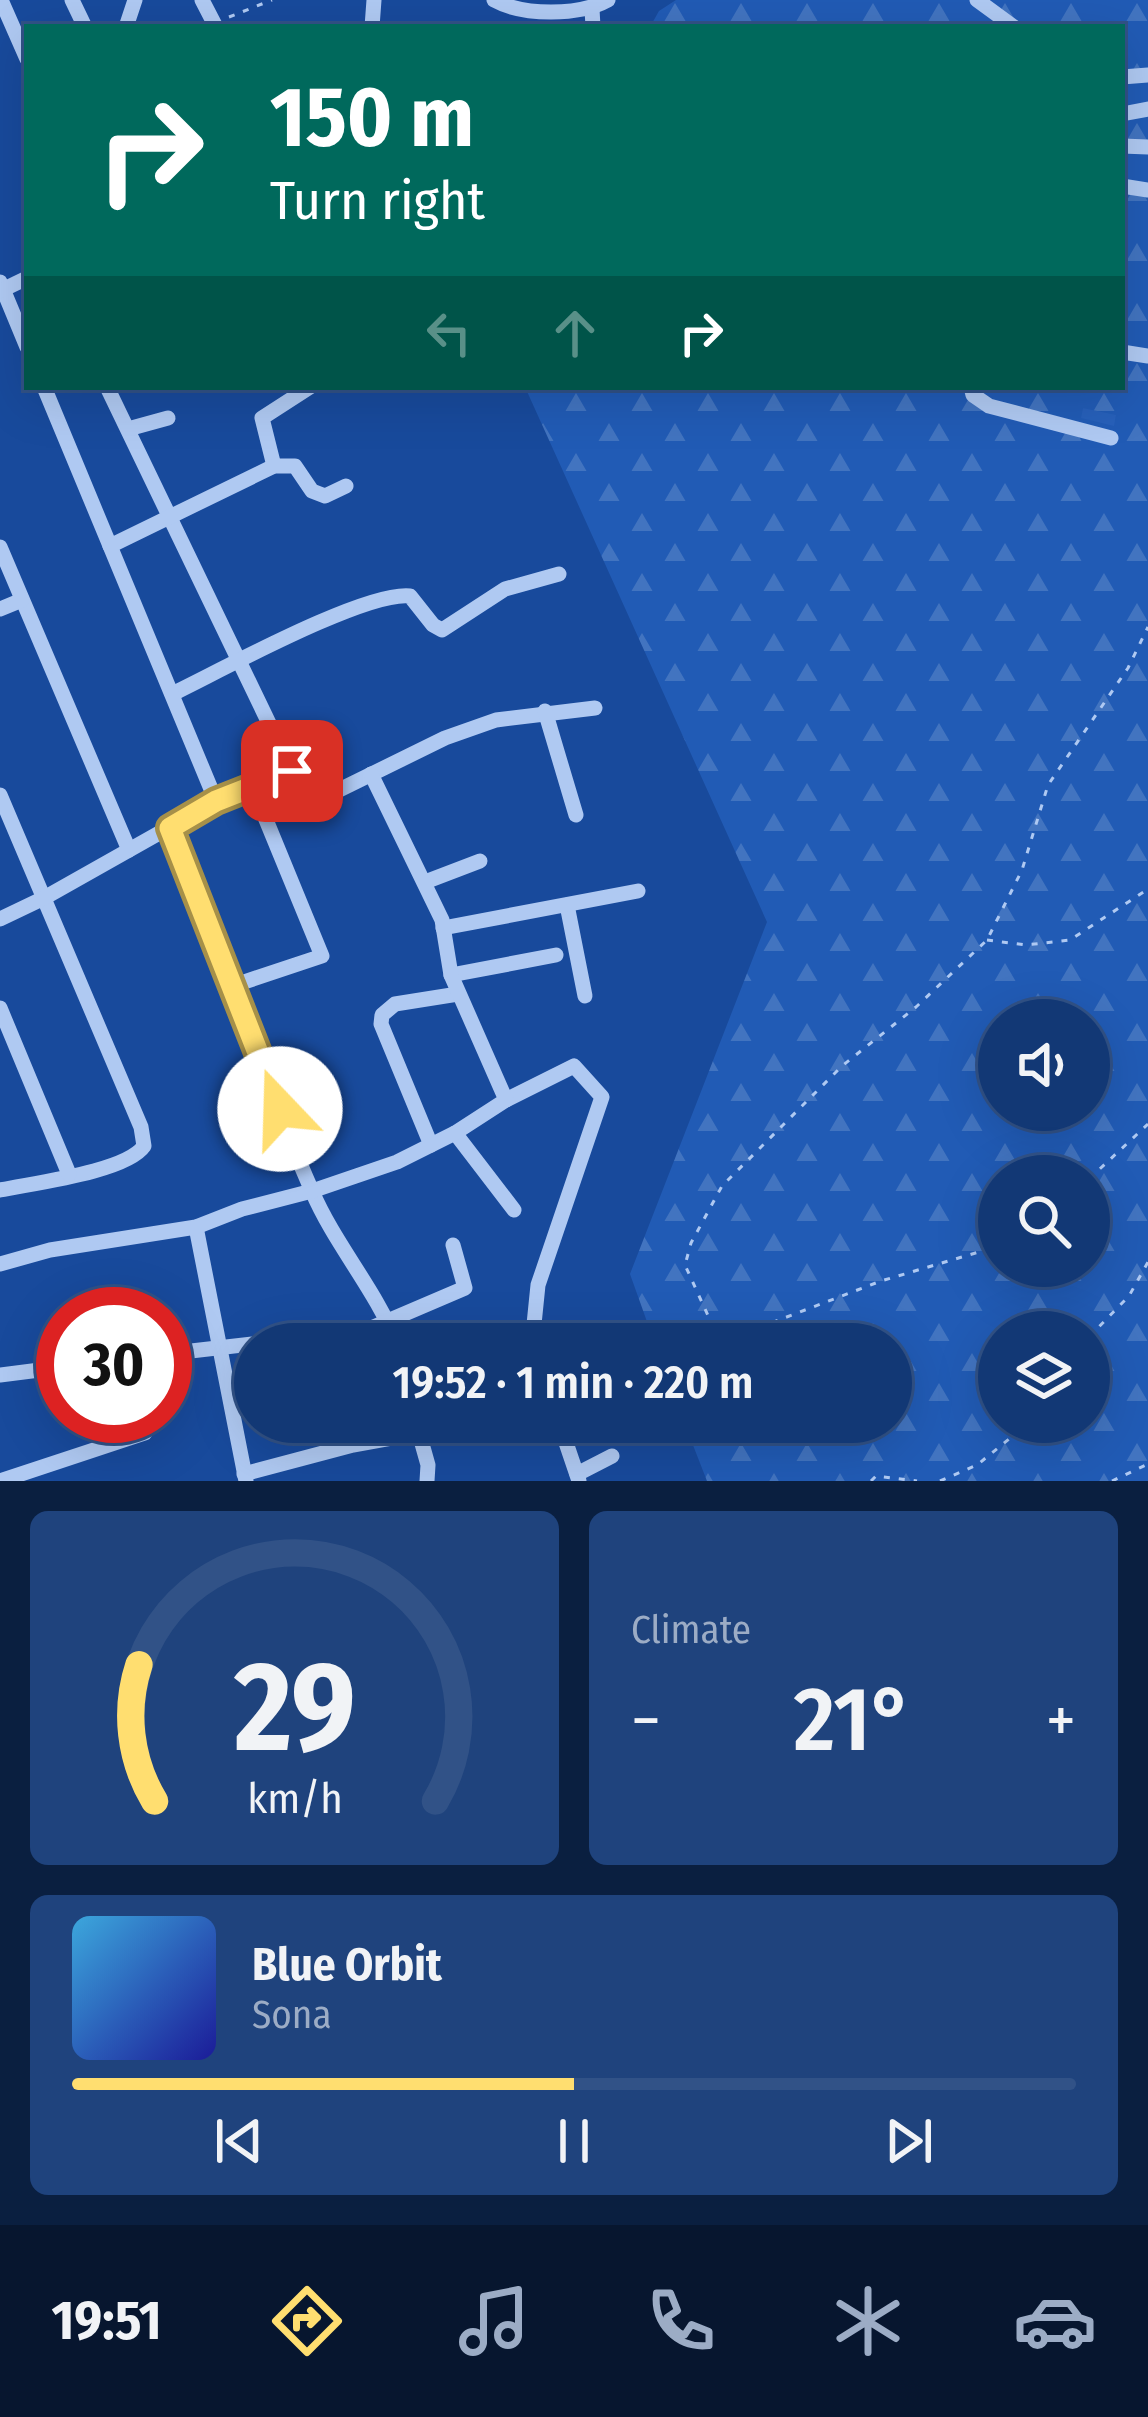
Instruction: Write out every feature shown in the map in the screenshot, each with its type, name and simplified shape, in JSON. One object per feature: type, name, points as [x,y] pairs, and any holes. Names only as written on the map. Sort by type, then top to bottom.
[{"type":"street","points":[[1,0],[24,52]]},
{"type":"street","points":[[494,0],[510,18],[592,9],[608,0]]},
{"type":"street","points":[[977,0],[1010,24]]},
{"type":"street","points":[[592,9],[593,24]]},
{"type":"street","points":[[1,288],[24,340]]},
{"type":"street","points":[[45,390],[216,801]]},
{"type":"street","points":[[108,390],[292,771],[310,796],[329,795],[446,737],[496,720],[595,707]]},
{"type":"street","points":[[274,466],[262,418],[305,390]]},
{"type":"street","points":[[972,390],[997,407],[1111,438]]},
{"type":"street","points":[[997,407],[999,390]]},
{"type":"street","points":[[128,429],[169,418]]},
{"type":"street","points":[[110,546],[274,466],[296,466],[312,491],[325,496],[346,487]]},
{"type":"street","points":[[0,547],[129,850]]},
{"type":"street","points":[[172,694],[310,627],[394,594],[410,596],[442,630],[506,589],[559,574]]},
{"type":"street","points":[[0,609],[22,599]]},
{"type":"street","points":[[545,712],[576,814]]},
{"type":"street","points":[[0,919],[216,801],[292,771]]},
{"type":"street","points":[[371,774],[425,882],[443,928],[458,994],[506,1100]]},
{"type":"street","points":[[232,986],[322,956],[253,788]]},
{"type":"street","points":[[0,795],[4,815],[141,1127],[144,1146],[136,1157],[0,1190]]},
{"type":"street","points":[[170,828],[311,1191],[389,1323]]},
{"type":"street","points":[[425,882],[480,862]]},
{"type":"street","points":[[443,928],[638,891]]},
{"type":"street","points":[[568,905],[585,996]]},
{"type":"street","points":[[451,975],[556,955]]},
{"type":"street","points":[[431,1145],[381,1024],[382,1015],[395,1004],[458,994]]},
{"type":"street","points":[[0,1009],[69,1174]]},
{"type":"street","points":[[0,1264],[50,1250],[196,1227],[397,1162],[574,1066],[602,1097],[538,1285],[534,1323]]},
{"type":"street","points":[[455,1132],[514,1210]]},
{"type":"street","points":[[196,1227],[245,1477],[361,1443]]},
{"type":"street","points":[[381,1323],[465,1288],[453,1245]]},
{"type":"street","points":[[192,1350],[234,1345]]},
{"type":"street","points":[[0,1375],[36,1370]]},
{"type":"street","points":[[0,1481],[112,1443]]},
{"type":"street","points":[[424,1443],[428,1481]]},
{"type":"street","points":[[566,1443],[578,1477],[612,1456]]},
{"type":"path","points":[[220,24],[272,0]]},
{"type":"path","points":[[710,1323],[686,1264],[691,1243],[722,1186],[842,1066],[931,994],[987,940],[1022,869],[1048,785],[1128,668],[1148,627]]},
{"type":"path","points":[[987,940],[1026,945],[1070,940],[1148,890]]},
{"type":"path","points":[[1110,1159],[1148,1124]]},
{"type":"path","points":[[770,1323],[860,1288],[978,1252]]},
{"type":"path","points":[[1110,1317],[1130,1297],[1148,1262]]},
{"type":"path","points":[[940,1481],[977,1465],[1004,1443]]},
{"type":"path","points":[[1112,1481],[1148,1464]]},
{"type":"path","points":[[871,1481],[876,1476],[917,1481]]},
{"type":"green space","points":[[676,0],[1148,0],[1148,1481],[707,1481],[692,1443],[912,1443],[912,1323],[648,1323],[630,1274],[767,922],[526,390],[1125,390],[1125,24],[652,24],[659,11]]},
{"type":"building","points":[[1083,408],[1116,415],[1114,426],[1081,418]]},
{"type":"route","points":[[280,1109],[170,828],[216,801],[292,771]]}]
